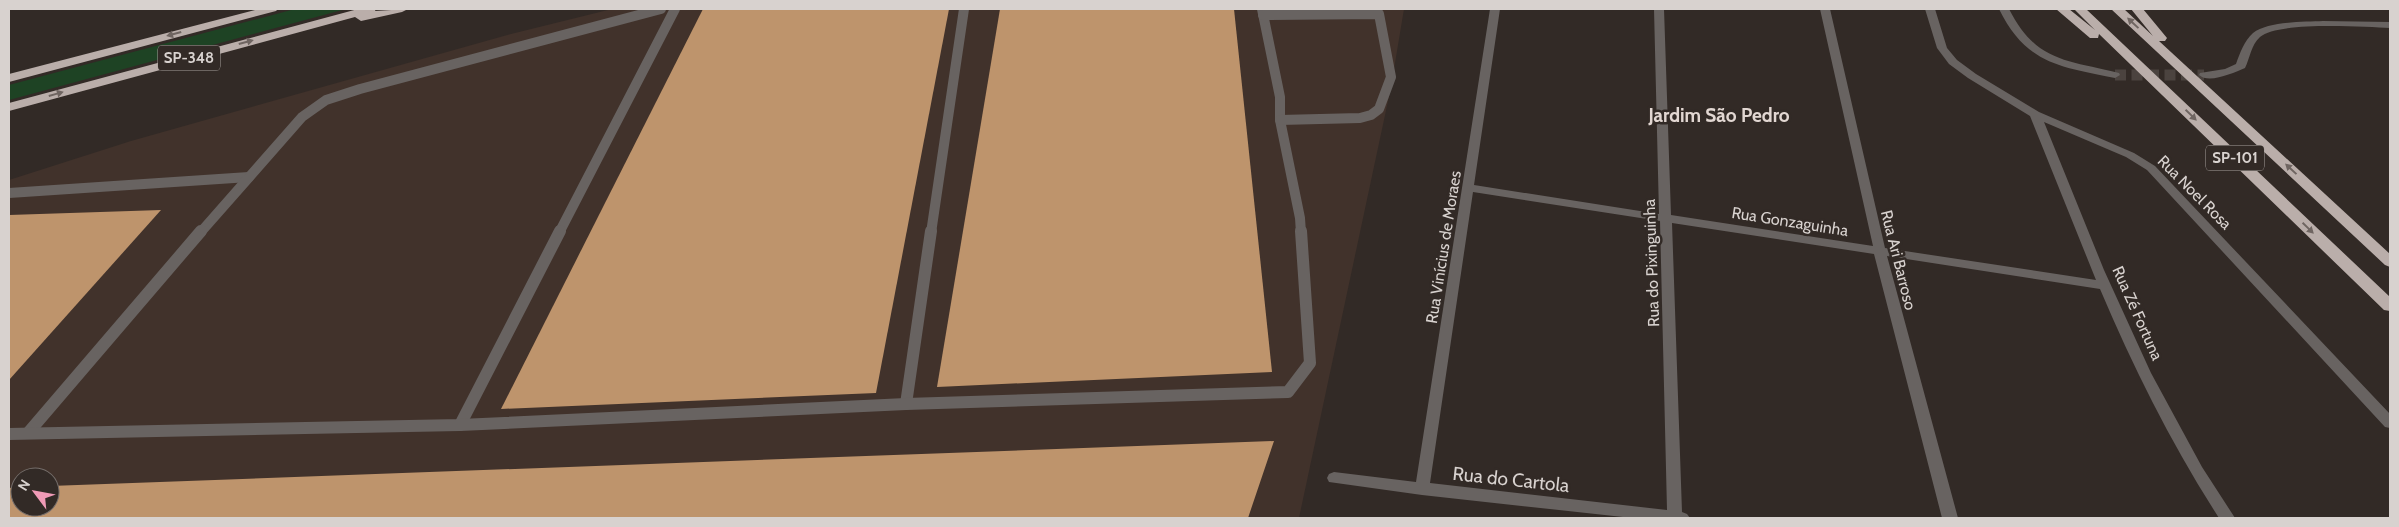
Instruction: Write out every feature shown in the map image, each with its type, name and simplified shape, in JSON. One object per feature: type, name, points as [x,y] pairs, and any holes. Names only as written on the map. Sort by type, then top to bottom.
[{"type":"highway","name":"SP-348","points":[[9,78],[272,9]]},
{"type":"highway","name":"SP-348","points":[[9,107],[370,9]]},
{"type":"highway","points":[[271,36],[402,9]]},
{"type":"highway","points":[[2062,9],[2173,98]]},
{"type":"highway","name":"SP-101","points":[[2080,9],[2390,306]]},
{"type":"highway","name":"SP-101","points":[[2117,9],[2203,81],[2390,262]]},
{"type":"highway","points":[[2137,9],[2203,81]]},
{"type":"street","name":"Rua Vinícius de Moraes","points":[[1422,489],[1495,9]]},
{"type":"street","name":"Rua do Pixinguinha","points":[[1659,9],[1678,518]]},
{"type":"street","name":"Rua Ari Barroso","points":[[1825,9],[1880,252],[1950,518]]},
{"type":"street","name":"Rua Noel Rosa","points":[[1930,9],[1942,48],[1953,62],[1972,76],[2035,114],[2130,155],[2150,168],[2390,423]]},
{"type":"street","points":[[2004,9],[2017,32],[2038,51],[2081,68],[2115,75]]},
{"type":"street","points":[[2203,81],[2240,66],[2249,45],[2259,33],[2277,28],[2390,25]]},
{"type":"street","name":"Rua Zé Fortuna","points":[[2035,114],[2105,286],[2171,427],[2227,518]]},
{"type":"street","name":"Rua Gonzaguinha","points":[[1469,188],[2105,286]]},
{"type":"street","name":"Rua do Cartola","points":[[1334,478],[1678,518]]},
{"type":"lane","points":[[28,433],[302,117],[326,100],[360,89],[661,9]]},
{"type":"lane","points":[[460,425],[674,9]]},
{"type":"lane","points":[[906,404],[964,9]]},
{"type":"lane","points":[[9,434],[460,425],[906,404],[1288,392],[1310,363],[1300,218],[1280,120],[1280,97],[1262,12],[1379,14],[1391,77],[1378,109],[1372,115],[1360,118],[1280,120]]},
{"type":"lane","points":[[9,192],[249,177]]},
{"type":"shaded area","points":[[612,9],[1404,9],[1391,87],[1299,518],[9,518],[9,180],[131,141],[511,34]]},
{"type":"green space","points":[[295,9],[346,9],[9,100],[9,85]]},
{"type":"building","points":[[703,9],[949,9],[876,393],[501,409]]},
{"type":"building","points":[[1000,9],[1234,9],[1272,372],[937,387]]},
{"type":"building","points":[[161,210],[9,380],[9,215]]},
{"type":"building","points":[[1274,441],[1248,518],[9,518],[10,488],[10,517],[60,517],[60,486]]},
{"type":"tunnel","points":[[2115,75],[2204,75]]},
{"type":"district","name":"Jardim São Pedro","points":[[1719,115]]}]
